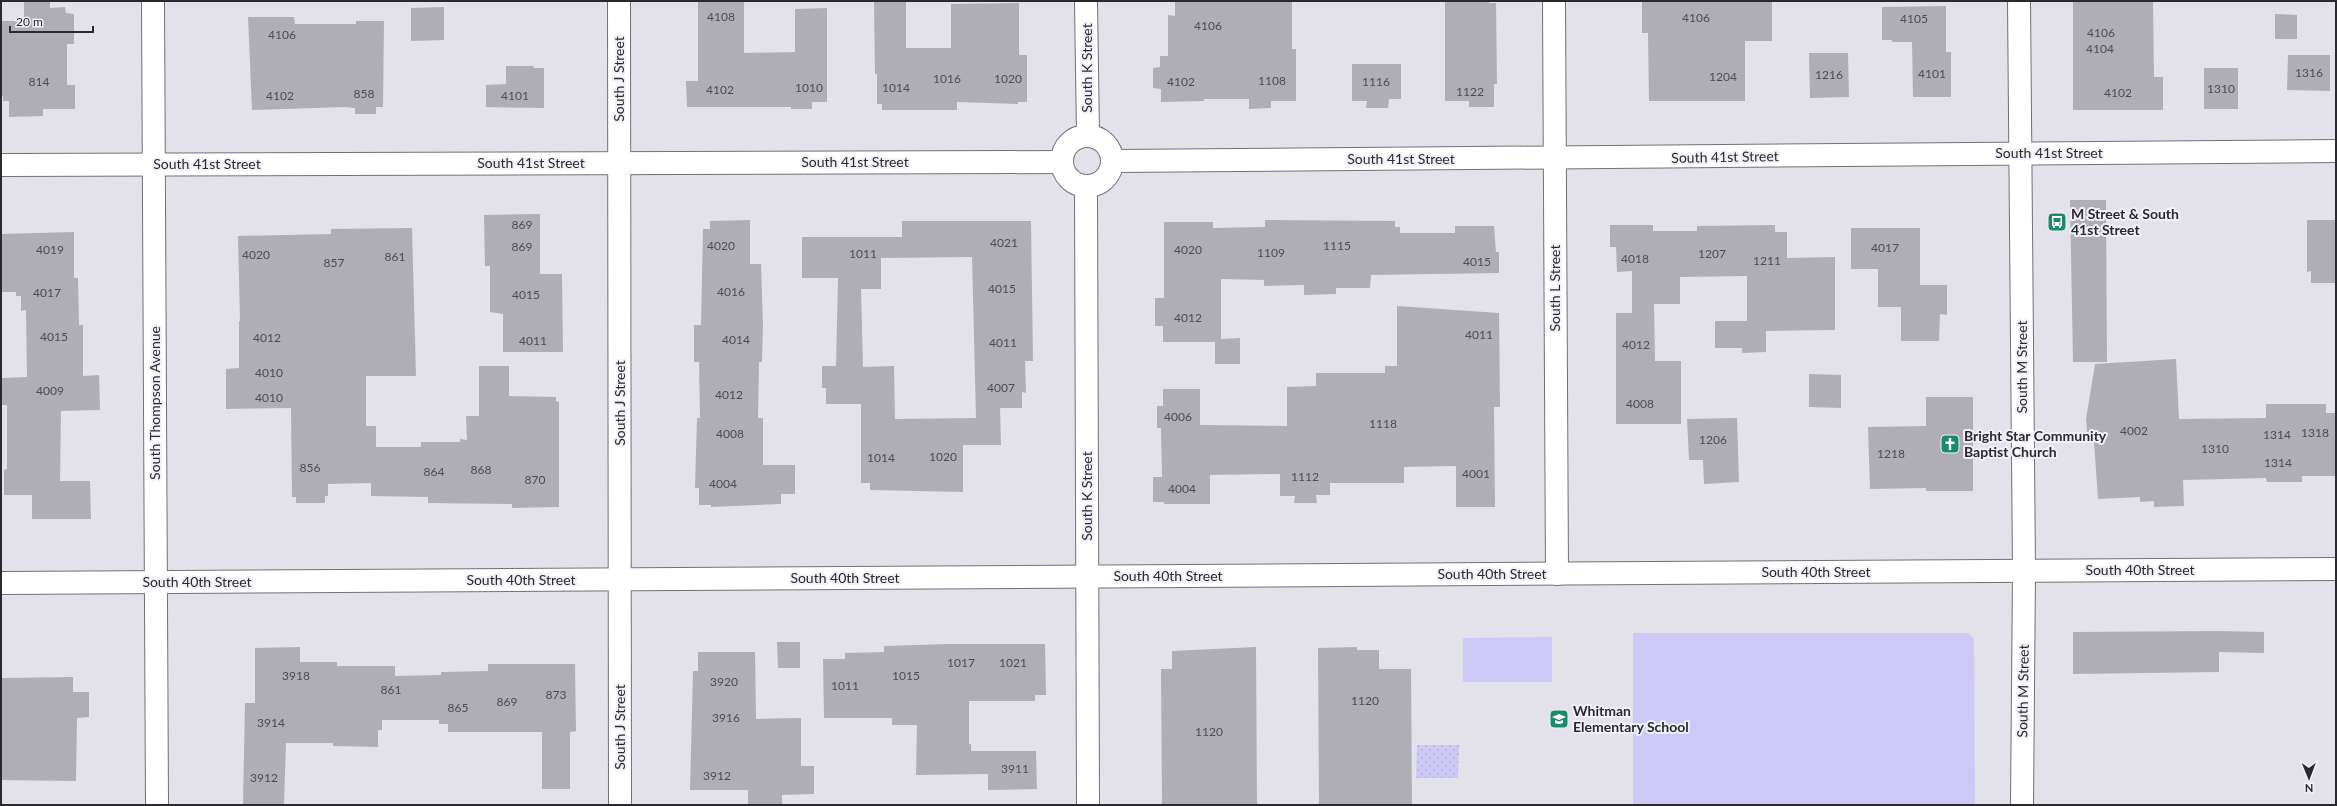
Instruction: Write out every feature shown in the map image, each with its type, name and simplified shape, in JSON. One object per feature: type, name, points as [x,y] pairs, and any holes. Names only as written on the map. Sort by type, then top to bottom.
[{"type":"street","name":"South Thompson Avenue","points":[[153,1],[157,805]]},
{"type":"street","name":"South J Street","points":[[619,1],[620,805]]},
{"type":"street","name":"South K Street","points":[[1086,1],[1088,136]]},
{"type":"street","name":"South L Street","points":[[1554,1],[1557,574]]},
{"type":"street","name":"South M Street","points":[[2019,1],[2024,571],[2022,805]]},
{"type":"street","points":[[1088,136],[1103,141],[1108,147],[1113,161],[1108,177],[1094,186],[1086,187],[1072,181],[1066,176],[1062,162],[1066,146],[1080,137],[1088,136]]},
{"type":"street","name":"South 41st Street","points":[[1113,161],[2336,151]]},
{"type":"street","name":"South 41st Street","points":[[1,165],[620,162],[1062,162]]},
{"type":"street","name":"South K Street","points":[[1086,187],[1088,805]]},
{"type":"street","name":"South 40th Street","points":[[1,583],[2336,569]]},
{"type":"shaded area","points":[[1633,633],[1968,633],[1974,639],[1975,805],[1633,805]]},
{"type":"shaded area","points":[[1552,637],[1552,682],[1463,682],[1463,638]]},
{"type":"shaded area","points":[[1417,745],[1459,745],[1458,778],[1416,778]]},
{"type":"building","points":[[24,1],[50,1],[50,8],[65,7],[66,13],[74,14],[74,44],[67,44],[67,85],[75,85],[75,109],[43,109],[43,116],[9,117],[9,101],[3,101],[3,96],[1,96],[1,21],[24,21]]},
{"type":"building","points":[[698,1],[744,1],[744,53],[795,52],[795,9],[827,8],[827,102],[812,102],[812,109],[791,109],[791,107],[687,107],[686,81],[698,81]]},
{"type":"building","points":[[874,1],[906,1],[906,48],[951,48],[951,4],[1019,3],[1019,55],[1027,55],[1027,102],[1018,102],[1018,104],[957,102],[957,110],[882,110],[882,104],[877,104]]},
{"type":"building","points":[[1175,1],[1292,1],[1292,49],[1296,49],[1296,101],[1271,101],[1271,108],[1249,109],[1249,99],[1204,99],[1204,101],[1161,102],[1161,89],[1153,88],[1153,68],[1160,67],[1160,56],[1168,56],[1168,15],[1175,16]]},
{"type":"building","points":[[1445,1],[1489,1],[1489,3],[1496,3],[1497,84],[1494,84],[1494,107],[1469,107],[1469,101],[1445,101]]},
{"type":"building","points":[[1772,1],[1772,41],[1745,41],[1745,101],[1649,101],[1648,33],[1642,33],[1642,2]]},
{"type":"building","points":[[2073,1],[2153,1],[2154,77],[2163,77],[2163,110],[2073,110]]},
{"type":"building","points":[[1946,6],[1946,52],[1951,52],[1951,97],[1913,97],[1912,42],[1892,42],[1892,40],[1882,40],[1882,7]]},
{"type":"building","points":[[444,7],[444,40],[411,41],[411,8]]},
{"type":"building","points":[[2275,14],[2297,15],[2297,39],[2275,39]]},
{"type":"building","points":[[248,17],[294,17],[295,24],[356,24],[356,21],[384,21],[383,107],[376,107],[376,114],[355,114],[355,108],[344,107],[252,110]]},
{"type":"building","points":[[1809,53],[1848,53],[1849,97],[1810,98]]},
{"type":"building","points":[[2288,55],[2330,55],[2330,91],[2287,90]]},
{"type":"building","points":[[1352,64],[1401,64],[1401,99],[1389,99],[1388,108],[1366,108],[1367,101],[1352,101]]},
{"type":"building","points":[[506,66],[533,66],[534,68],[544,68],[544,108],[486,107],[486,85],[506,84]]},
{"type":"building","points":[[2204,68],[2238,68],[2238,109],[2204,109]]},
{"type":"building","points":[[2070,200],[2106,200],[2107,362],[2073,362]]},
{"type":"building","points":[[540,214],[540,274],[562,274],[563,352],[503,352],[503,314],[490,312],[490,266],[485,266],[484,215]]},
{"type":"building","points":[[750,220],[750,264],[761,264],[763,325],[762,362],[759,362],[758,418],[763,418],[763,465],[795,465],[795,494],[781,494],[781,504],[711,507],[711,505],[699,505],[699,488],[695,488],[697,418],[700,418],[699,362],[694,362],[694,325],[701,325],[703,229],[710,229],[710,221]]},
{"type":"building","points":[[1265,220],[1395,221],[1395,227],[1400,227],[1400,233],[1455,233],[1455,226],[1494,226],[1496,252],[1499,252],[1499,273],[1371,275],[1370,288],[1336,288],[1336,294],[1304,295],[1304,285],[1264,286],[1264,280],[1221,279],[1221,339],[1240,338],[1240,364],[1215,364],[1215,342],[1163,342],[1163,326],[1155,326],[1155,298],[1164,298],[1164,222],[1213,222],[1213,228],[1265,227]]},
{"type":"building","points":[[2307,220],[2335,220],[2335,283],[2311,283],[2311,271],[2307,272]]},
{"type":"building","points":[[902,221],[1031,221],[1033,361],[1025,361],[1026,393],[1022,392],[1022,408],[1000,408],[1001,445],[963,445],[963,492],[870,490],[870,483],[861,483],[861,404],[826,404],[826,388],[822,388],[822,366],[836,366],[838,278],[802,278],[802,237],[902,237]],"holes":[[[972,257],[976,418],[895,419],[894,366],[863,367],[861,289],[881,289],[881,258]]]},
{"type":"building","points":[[1610,225],[1653,225],[1653,231],[1697,231],[1697,226],[1775,225],[1775,232],[1787,232],[1787,258],[1835,257],[1835,330],[1766,331],[1766,352],[1742,353],[1742,348],[1715,348],[1715,321],[1747,321],[1747,276],[1680,277],[1680,304],[1654,304],[1655,361],[1681,361],[1681,424],[1616,424],[1616,313],[1632,313],[1632,271],[1617,272],[1616,247],[1610,247]]},
{"type":"building","points":[[412,228],[416,376],[366,376],[366,426],[376,426],[376,447],[421,447],[421,442],[460,442],[460,439],[467,440],[466,416],[479,416],[479,366],[509,366],[509,396],[556,397],[556,401],[559,402],[559,507],[512,508],[512,504],[428,503],[428,497],[371,496],[371,483],[328,484],[328,496],[325,496],[325,503],[296,503],[296,497],[292,497],[291,408],[226,409],[226,369],[239,368],[240,321],[238,236],[331,234],[331,229]]},
{"type":"building","points":[[1851,228],[1920,228],[1920,285],[1947,285],[1947,315],[1940,314],[1939,341],[1901,341],[1901,307],[1878,307],[1878,269],[1851,269]]},
{"type":"building","points":[[74,232],[74,278],[78,278],[79,325],[83,325],[83,376],[99,375],[100,410],[61,411],[60,481],[90,481],[91,519],[32,519],[32,495],[4,495],[4,470],[7,469],[7,405],[1,405],[1,378],[27,377],[26,310],[21,311],[21,296],[16,296],[16,292],[1,292],[1,234]]},
{"type":"building","points":[[1397,306],[1499,313],[1500,407],[1494,407],[1495,507],[1456,507],[1456,466],[1404,467],[1404,483],[1330,483],[1330,495],[1316,495],[1317,503],[1294,503],[1295,496],[1280,496],[1280,474],[1210,475],[1210,504],[1164,504],[1164,502],[1153,502],[1153,477],[1162,477],[1161,428],[1157,428],[1157,406],[1163,406],[1163,389],[1200,389],[1200,425],[1287,426],[1287,387],[1316,386],[1316,373],[1385,373],[1385,366],[1397,366]]},
{"type":"building","points":[[2176,359],[2179,419],[2266,418],[2266,404],[2326,404],[2326,413],[2336,413],[2336,476],[2302,476],[2302,482],[2267,482],[2266,478],[2183,480],[2184,506],[2154,507],[2154,501],[2140,502],[2140,497],[2098,499],[2094,442],[2088,443],[2086,419],[2095,364]]},
{"type":"building","points":[[1809,374],[1841,375],[1841,408],[1809,407]]},
{"type":"building","points":[[1926,397],[1973,397],[1973,491],[1926,491],[1926,488],[1870,489],[1868,427],[1926,426]]},
{"type":"building","points":[[1737,418],[1739,482],[1704,484],[1703,460],[1689,460],[1687,419]]},
{"type":"building","points":[[2073,632],[2264,632],[2264,653],[2219,652],[2219,672],[2073,674]]},
{"type":"building","points":[[777,642],[800,642],[800,668],[778,668]]},
{"type":"building","points":[[947,644],[1045,644],[1046,695],[1035,695],[1035,701],[969,701],[969,744],[971,744],[971,751],[1036,751],[1037,789],[988,790],[988,774],[916,775],[917,725],[892,725],[892,718],[824,718],[823,659],[845,659],[845,653],[884,652],[884,646]]},
{"type":"building","points":[[300,647],[300,662],[337,662],[337,666],[395,666],[395,676],[441,675],[441,672],[488,671],[488,664],[575,664],[576,731],[570,732],[570,789],[542,789],[542,732],[448,732],[448,724],[439,724],[439,720],[382,720],[382,730],[378,730],[378,747],[333,746],[333,743],[286,743],[284,805],[243,805],[245,703],[255,703],[255,648]]},
{"type":"building","points":[[1256,647],[1257,805],[1162,805],[1161,669],[1172,669],[1172,651]]},
{"type":"building","points":[[1357,647],[1357,650],[1379,650],[1379,669],[1411,669],[1412,805],[1319,805],[1318,648]]},
{"type":"building","points":[[698,652],[755,652],[756,719],[801,718],[801,766],[814,766],[814,794],[782,795],[782,805],[748,805],[748,790],[690,790],[693,671],[698,671]]},
{"type":"building","points":[[73,677],[73,692],[89,692],[89,717],[77,718],[76,781],[1,780],[1,678]]},
{"type":"place","name":"M Street & South 41st Street","points":[[2057,222]]},
{"type":"place","name":"Bright Star Community Baptist Church","points":[[1950,444]]},
{"type":"place","name":"Whitman Elementary School","points":[[1559,719]]}]
